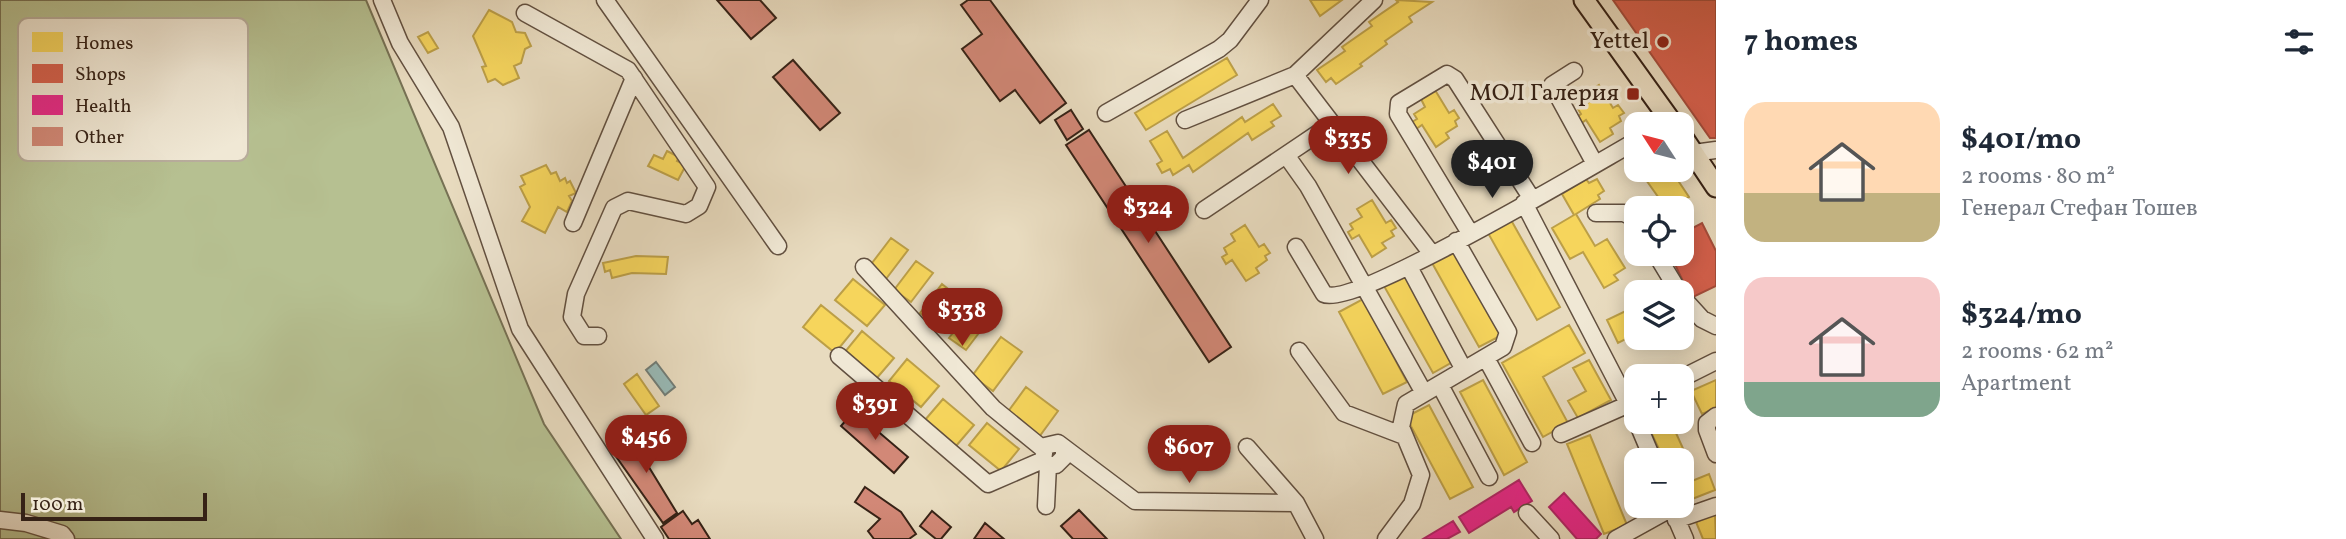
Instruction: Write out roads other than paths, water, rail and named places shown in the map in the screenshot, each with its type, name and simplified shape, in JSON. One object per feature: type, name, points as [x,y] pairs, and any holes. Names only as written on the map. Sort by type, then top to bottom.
[{"type":"main road","points":[[1584,0],[1663,112]]},
{"type":"main road","points":[[1694,153],[1716,187]]},
{"type":"street","points":[[382,0],[400,43],[452,127],[520,329],[654,539]]},
{"type":"street","points":[[605,0],[778,246]]},
{"type":"street","points":[[1106,113],[1219,49],[1230,40],[1260,0]]},
{"type":"street","points":[[1185,120],[1295,75],[1374,0]]},
{"type":"street","points":[[525,13],[628,70],[707,187],[699,206],[686,214],[628,201],[614,208],[576,294],[572,317],[584,336],[598,336]]},
{"type":"street","points":[[1574,71],[1552,85],[1595,164]]},
{"type":"street","points":[[1386,539],[1412,504],[1421,475],[1401,427],[1406,404],[1503,347],[1508,332],[1463,237],[1398,114],[1399,103],[1447,74],[1455,79],[1528,201],[1624,389]]},
{"type":"street","points":[[1295,75],[1432,254]]},
{"type":"street","points":[[604,231],[575,220],[634,78]]},
{"type":"street","points":[[1204,210],[1332,124]]},
{"type":"street","points":[[679,146],[699,134]]},
{"type":"street","points":[[1297,247],[1324,294],[1337,297],[1364,289],[1409,267],[1624,148]]},
{"type":"street","points":[[1694,153],[1716,150]]},
{"type":"street","points":[[1286,155],[1308,186],[1424,393]]},
{"type":"street","points":[[1596,213],[1624,213]]},
{"type":"street","points":[[864,267],[993,408],[1051,457]]},
{"type":"street","points":[[1409,267],[1464,370]]},
{"type":"street","points":[[1694,311],[1702,320],[1716,326]]},
{"type":"street","points":[[1299,351],[1344,413],[1404,436]]},
{"type":"street","points":[[839,356],[988,484],[1051,457],[1080,461],[1135,501],[1187,503],[1267,500],[1296,503]]},
{"type":"street","points":[[1486,358],[1532,443]]},
{"type":"street","points":[[1694,372],[1716,361]]},
{"type":"street","points":[[1440,385],[1489,477]]},
{"type":"street","points":[[1561,434],[1624,414]]},
{"type":"street","points":[[1716,416],[1707,423],[1707,430],[1716,454]]},
{"type":"street","points":[[1247,447],[1296,503],[1315,539]]},
{"type":"street","points":[[1046,506],[1051,457]]},
{"type":"street","points":[[1694,509],[1716,506]]},
{"type":"street","points":[[1527,513],[1551,539]]},
{"type":"street","points":[[1616,539],[1659,518]]},
{"type":"street","points":[[1676,518],[1685,539]]},
{"type":"street","points":[[0,520],[26,523],[62,534],[66,539]]},
{"type":"water","points":[[656,362],[675,387],[665,395],[646,370]]},
{"type":"place","name":"Yettel","points":[[1663,42]]},
{"type":"place","name":"МОЛ Галерия","points":[[1633,94]]}]
